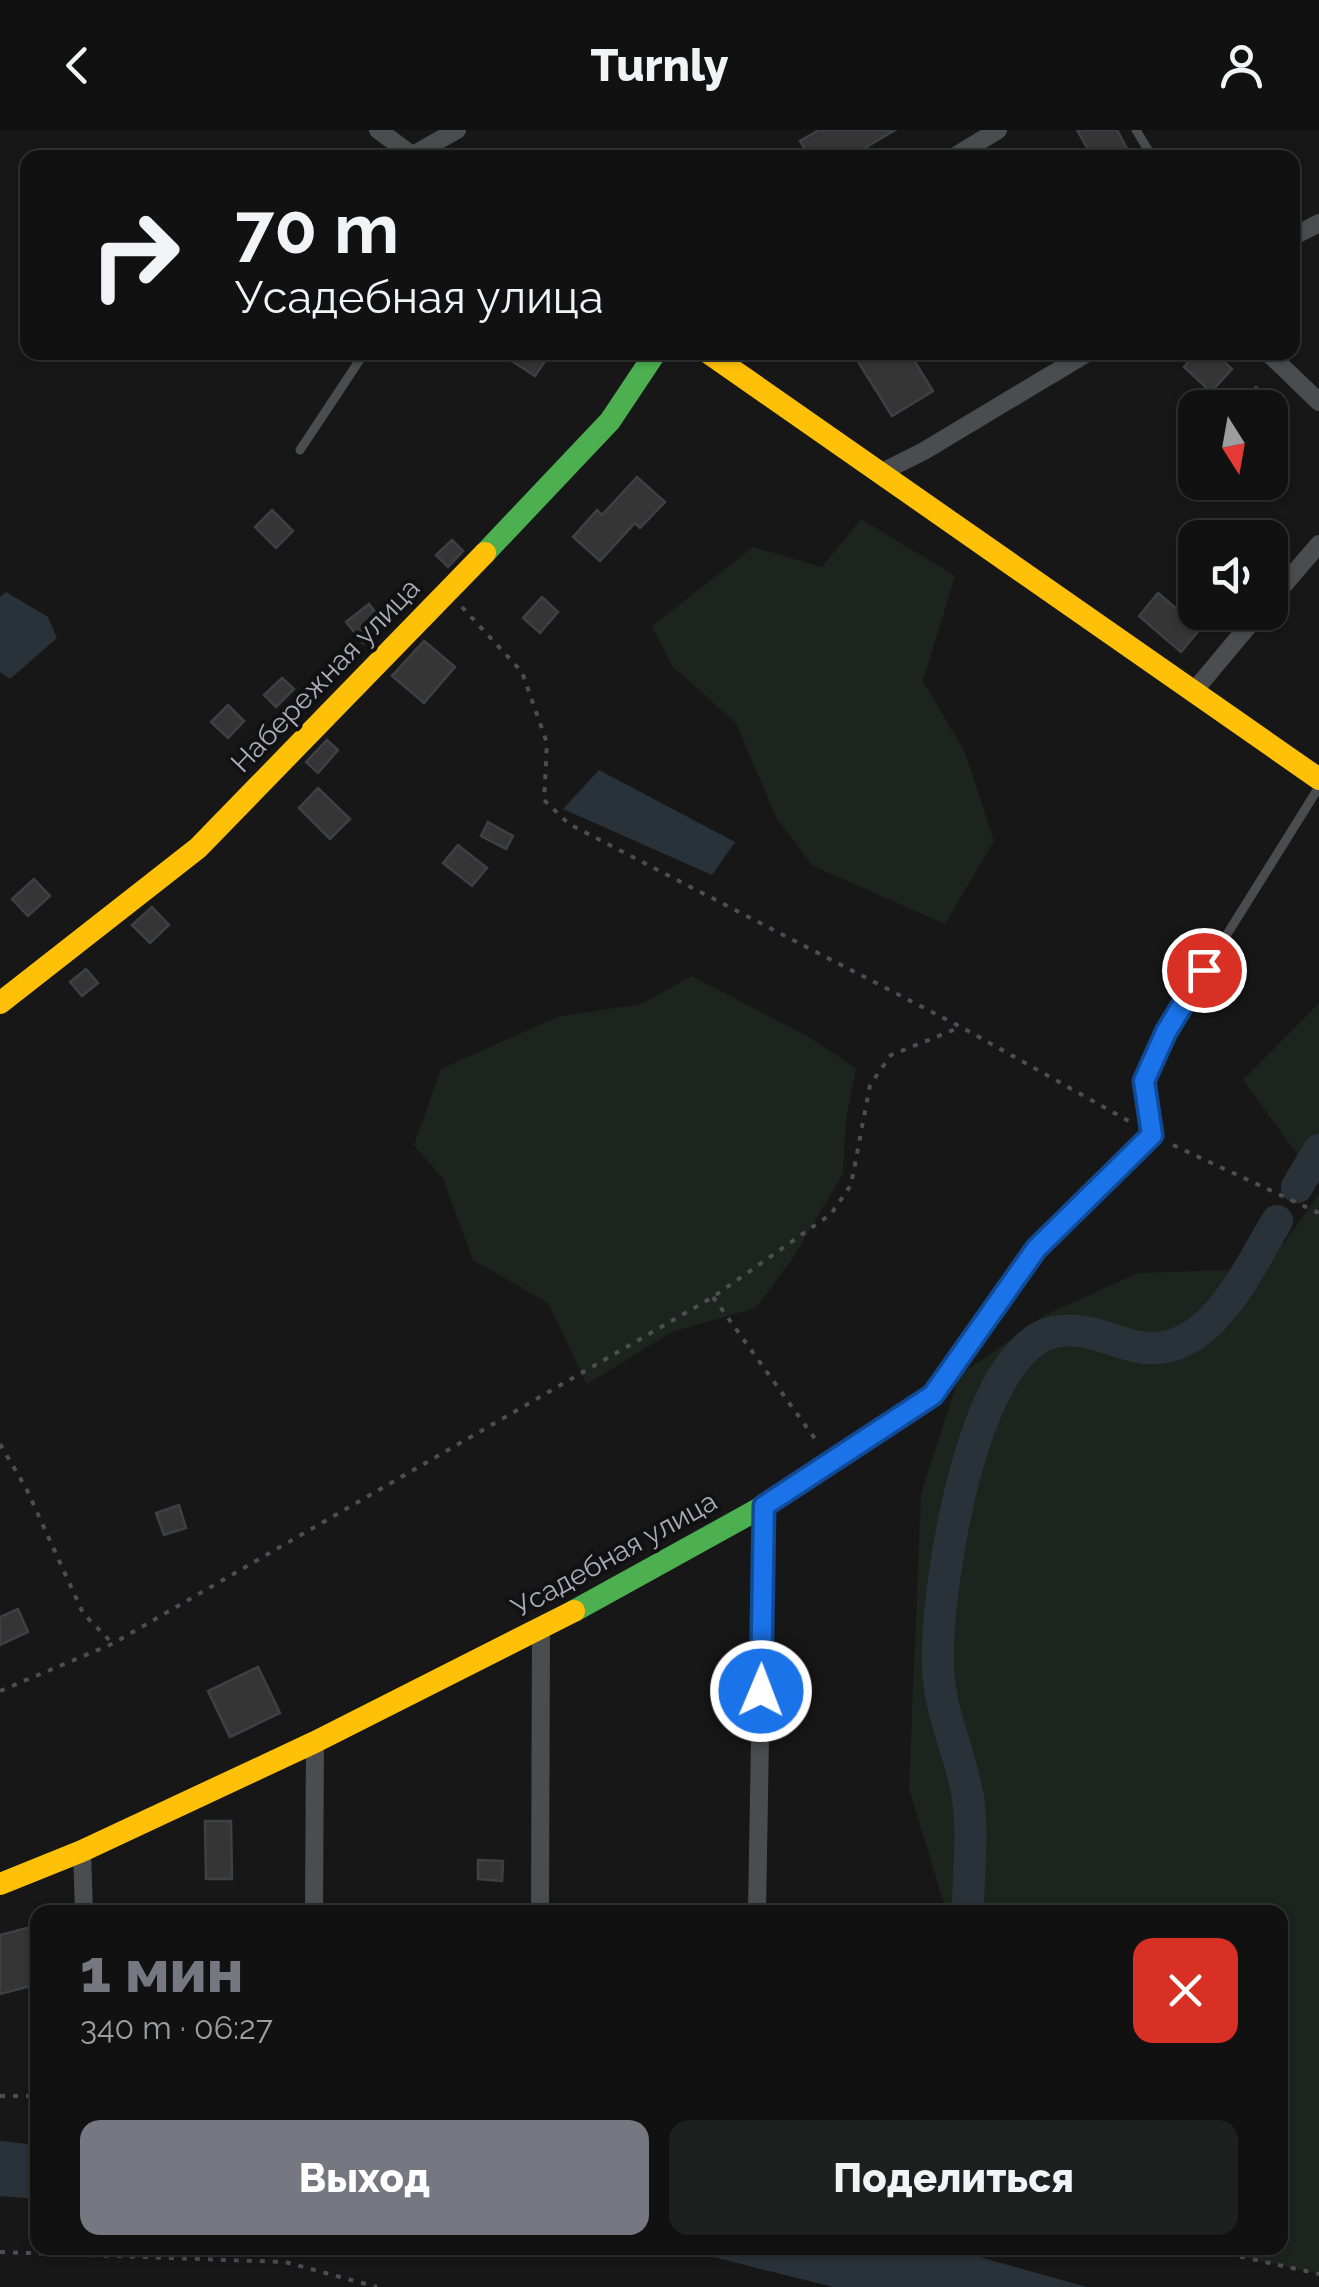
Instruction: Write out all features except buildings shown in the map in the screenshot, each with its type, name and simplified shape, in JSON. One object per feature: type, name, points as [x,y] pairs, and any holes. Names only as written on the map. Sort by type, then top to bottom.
[{"type":"street","points":[[378,130],[406,150]]},
{"type":"street","points":[[425,150],[457,130]]},
{"type":"street","points":[[965,150],[998,130]]},
{"type":"street","name":"Набережная улица","points":[[0,1003],[198,848],[610,421],[651,360]]},
{"type":"street","points":[[719,360],[1194,691],[1319,783]]},
{"type":"street","points":[[882,472],[1076,360]]},
{"type":"street","points":[[1275,360],[1319,402]]},
{"type":"street","points":[[1288,580],[1319,544]]},
{"type":"street","points":[[1194,691],[1245,630]]},
{"type":"street","name":"Усадебная улица","points":[[0,1884],[82,1852],[541,1630],[764,1506],[933,1395],[1036,1249],[1152,1135]]},
{"type":"street","points":[[757,1905],[764,1506]]},
{"type":"street","points":[[540,1905],[541,1630]]},
{"type":"street","points":[[314,1742],[314,1905]]},
{"type":"street","points":[[82,1852],[84,1905]]},
{"type":"lane","points":[[300,450],[360,360]]},
{"type":"lane","points":[[1152,1135],[1144,1081],[1166,1032],[1319,783]]},
{"type":"path","points":[[447,594],[486,630],[522,672],[547,743],[544,800],[569,824],[961,1027],[1152,1135],[1319,1213]]},
{"type":"path","points":[[0,1691],[112,1644],[713,1297],[831,1214],[851,1186],[870,1085],[891,1056],[961,1027]]},
{"type":"path","points":[[713,1297],[831,1461]]},
{"type":"path","points":[[0,1444],[26,1488],[83,1613],[112,1644]]},
{"type":"path","points":[[0,2096],[30,2096]]},
{"type":"path","points":[[0,2252],[30,2253]]},
{"type":"path","points":[[86,2255],[285,2262],[376,2287]]},
{"type":"path","points":[[1234,2255],[1319,2274]]},
{"type":"shaded area","points":[[861,519],[955,576],[923,681],[965,752],[994,841],[945,924],[813,866],[777,819],[736,723],[672,666],[652,626],[753,547],[822,567]]},
{"type":"shaded area","points":[[6,592],[48,617],[57,638],[10,679],[0,672],[0,597]]},
{"type":"shaded area","points":[[599,770],[735,842],[712,875],[563,809]]},
{"type":"shaded area","points":[[692,976],[807,1036],[856,1068],[846,1120],[843,1174],[793,1258],[756,1308],[672,1332],[587,1384],[548,1303],[473,1260],[443,1179],[414,1145],[441,1069],[557,1017],[641,1004]]},
{"type":"shaded area","points":[[1319,1003],[1319,1184],[1243,1080]]},
{"type":"shaded area","points":[[1319,1194],[1319,2274],[1234,2255],[1288,2255],[1288,1905],[944,1905],[909,1789],[921,1494],[959,1376],[1045,1315],[1138,1273],[1227,1270],[1284,1243]]},
{"type":"shaded area","points":[[0,2141],[30,2144],[30,2198],[0,2196]]},
{"type":"shaded area","points":[[706,2255],[972,2255],[1087,2287],[833,2287]]},
{"type":"waterway","points":[[1297,1187],[1319,1150]]},
{"type":"waterway","points":[[968,1905],[969,1806],[942,1699],[938,1667],[943,1586],[952,1533],[980,1426],[1000,1382],[1025,1349],[1054,1332],[1085,1332],[1134,1346],[1160,1348],[1183,1341],[1204,1327],[1238,1287],[1277,1221]]},
{"type":"traffic: fast","points":[[485,553],[610,421],[651,360]]},
{"type":"traffic: fast","points":[[574,1611],[764,1506],[933,1395],[1036,1249],[1152,1135]]},
{"type":"traffic: slow","points":[[718,360],[1319,779]]},
{"type":"traffic: slow","points":[[0,1003],[198,848],[485,553]]},
{"type":"traffic: slow","points":[[0,1884],[82,1851],[315,1742],[574,1611]]},
{"type":"route","points":[[761,1691],[764,1506],[933,1395],[1036,1249],[1152,1135],[1144,1081],[1166,1032],[1204,970]]}]
